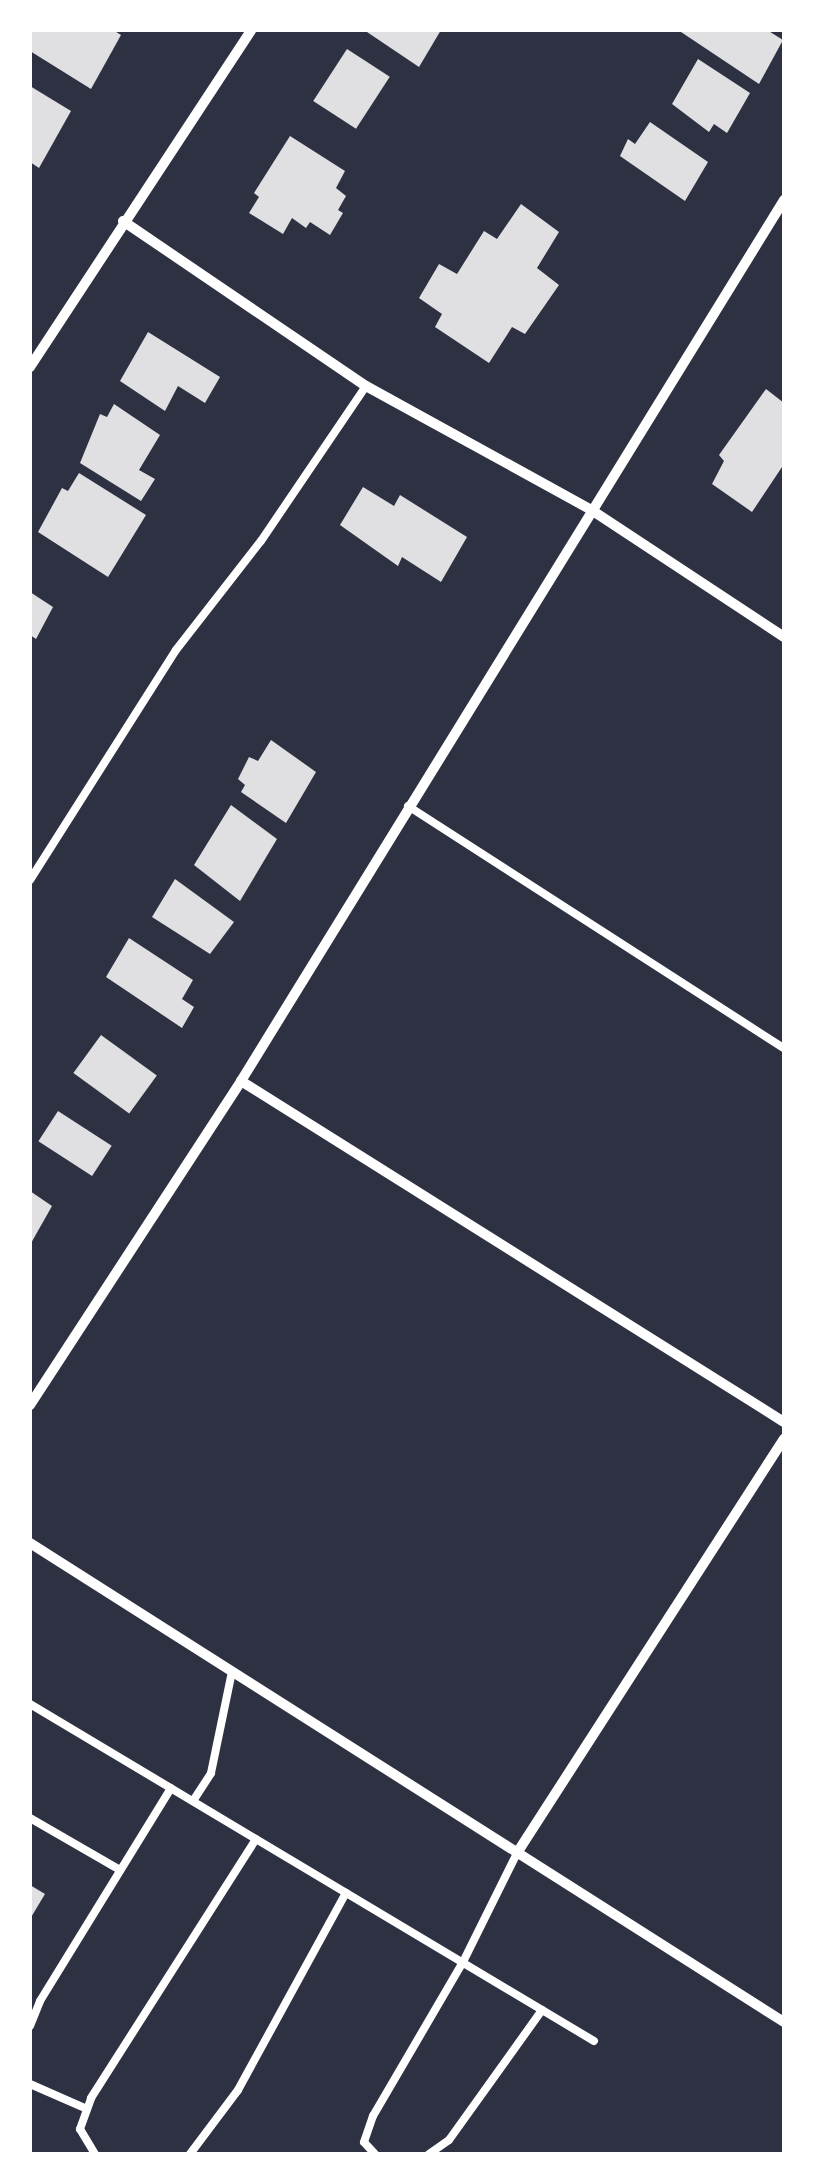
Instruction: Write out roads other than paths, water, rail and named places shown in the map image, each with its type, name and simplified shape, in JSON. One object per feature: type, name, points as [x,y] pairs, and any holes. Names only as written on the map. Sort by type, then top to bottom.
[{"type":"street","points":[[30,367],[251,30]]},
{"type":"street","points":[[30,1405],[241,1081],[590,509],[784,200]]},
{"type":"street","points":[[123,221],[366,386],[590,509],[784,638]]},
{"type":"street","points":[[241,1081],[784,1422]]},
{"type":"street","points":[[518,1852],[784,1438]]},
{"type":"street","points":[[30,1543],[784,2022]]},
{"type":"lane","points":[[30,880],[176,650],[261,542],[366,386]]},
{"type":"lane","points":[[408,806],[784,1048]]},
{"type":"lane","points":[[192,1801],[210,1773],[232,1672]]},
{"type":"lane","points":[[30,1704],[594,2041]]},
{"type":"lane","points":[[30,2026],[40,2001],[171,1788]]},
{"type":"lane","points":[[30,1818],[120,1870]]},
{"type":"lane","points":[[96,2154],[80,2128],[87,2108],[256,1839]]},
{"type":"lane","points":[[375,2154],[364,2142],[373,2116],[464,1962],[518,1852]]},
{"type":"lane","points":[[190,2154],[238,2090],[346,1893]]},
{"type":"lane","points":[[429,2154],[450,2140],[542,2010]]},
{"type":"lane","points":[[30,2084],[87,2108]]}]
